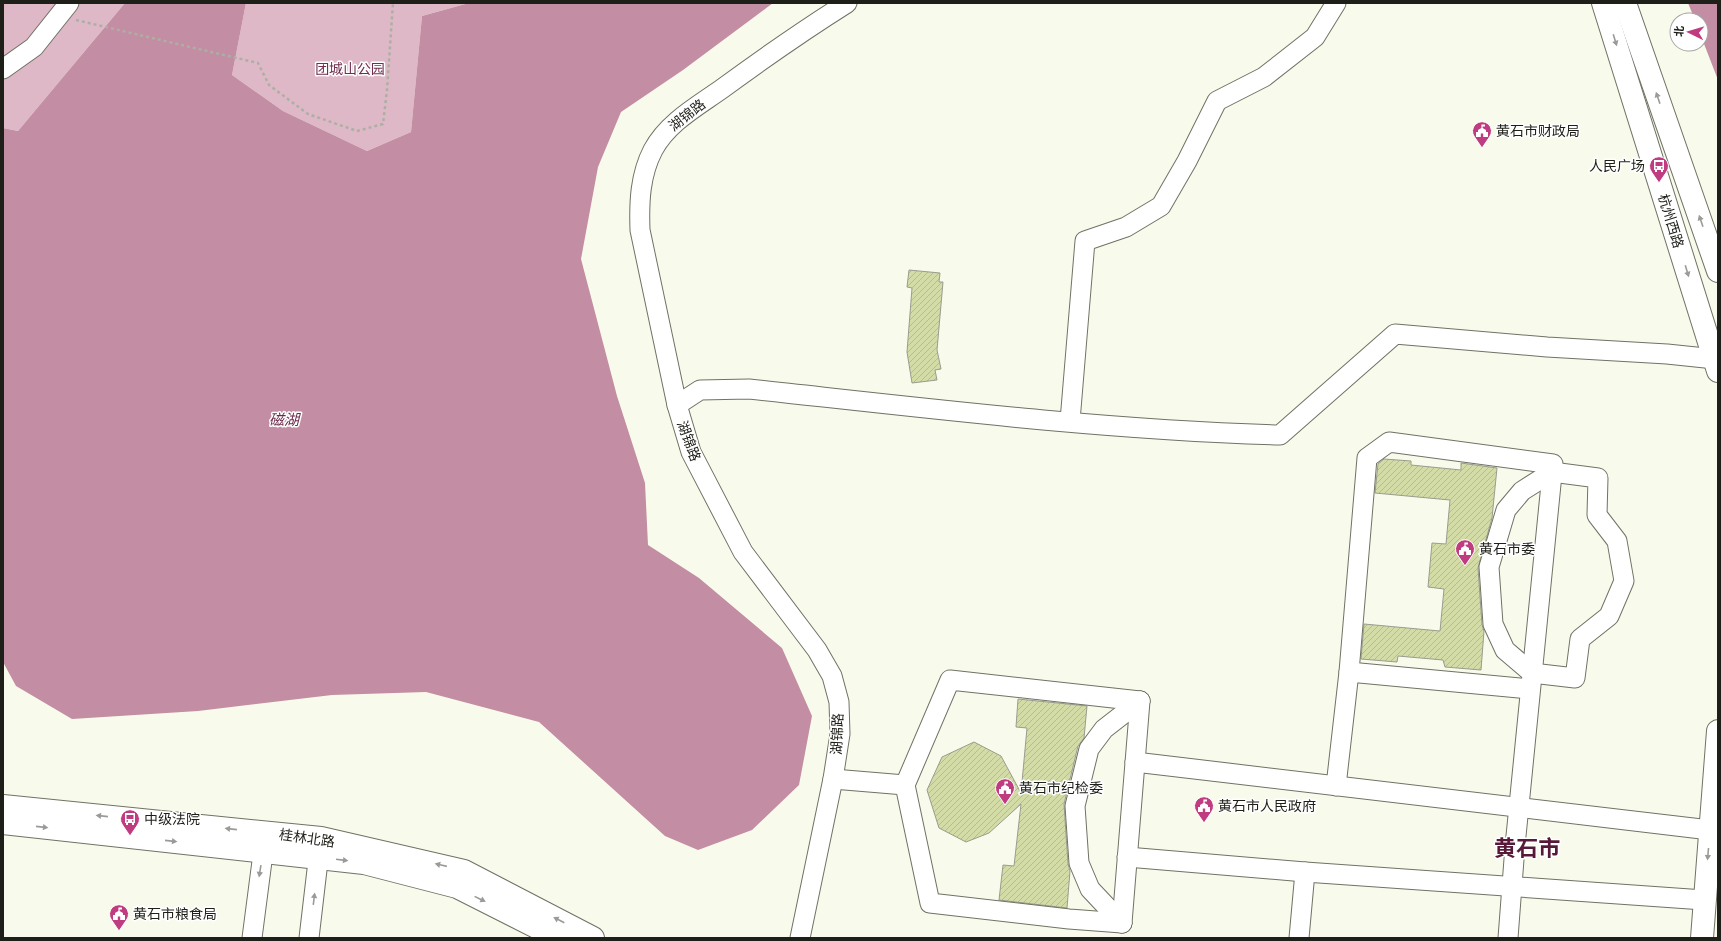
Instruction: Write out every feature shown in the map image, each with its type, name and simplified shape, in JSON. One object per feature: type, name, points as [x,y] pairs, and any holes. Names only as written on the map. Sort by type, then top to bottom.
[{"type":"main road","name":"杭州西路","points":[[1603,3],[1716,365]]},
{"type":"main road","name":"杭州西路","points":[[1625,3],[1718,271]]},
{"type":"main road","points":[[1702,938],[1718,731]]},
{"type":"main road","name":"桂林北路","points":[[3,806],[320,848],[464,871],[593,938]]},
{"type":"main road","name":"桂林北路","points":[[3,823],[265,841]]},
{"type":"main road","name":"桂林北路","points":[[320,848],[364,863],[457,887],[558,938]]},
{"type":"street","points":[[3,70],[34,47],[69,3]]},
{"type":"street","name":"湖锦路","points":[[800,938],[833,779],[840,734],[839,702],[832,676],[816,650],[743,552],[691,452],[677,405],[640,230],[639,202],[644,173],[654,149],[669,127],[769,54],[847,3]]},
{"type":"street","points":[[1070,421],[1085,241],[1126,227],[1161,206],[1187,161],[1217,101],[1264,78],[1315,37],[1336,3]]},
{"type":"street","points":[[677,405],[700,390],[749,389],[1070,421],[1209,433],[1280,435],[1395,334],[1547,348],[1668,354],[1716,365]]},
{"type":"street","points":[[1336,786],[1349,672],[1367,458],[1389,442],[1553,464],[1531,681],[1508,938]]},
{"type":"street","points":[[1349,672],[1531,681],[1575,678],[1580,639],[1609,616],[1624,581],[1617,542],[1597,515],[1598,478],[1552,472],[1522,491],[1506,510],[1489,567],[1493,624],[1505,650],[1531,681]]},
{"type":"street","points":[[1122,923],[1069,919],[930,903],[905,785],[950,680],[1140,701]]},
{"type":"street","points":[[1122,923],[1140,701]]},
{"type":"street","points":[[1122,923],[1090,889],[1079,863],[1075,806],[1089,749],[1104,728],[1140,701]]},
{"type":"street","points":[[1135,762],[1710,830]]},
{"type":"street","points":[[833,779],[905,785]]},
{"type":"street","points":[[252,938],[265,841]]},
{"type":"street","points":[[309,938],[320,848]]},
{"type":"street","points":[[1127,857],[1304,872],[1512,885],[1704,900]]},
{"type":"street","points":[[1299,938],[1304,872]]},
{"type":"path","points":[[82,22],[258,63],[269,85],[308,114],[358,131],[383,124],[388,90],[390,31],[393,3]]},
{"type":"green space","points":[[3,3],[125,3],[18,131],[3,128]]},
{"type":"green space","name":"团城山公园","points":[[246,3],[469,3],[422,16],[411,132],[367,151],[283,111],[232,75]]},
{"type":"water","name":"磁湖","points":[[125,3],[246,3],[232,75],[283,111],[367,151],[411,132],[422,16],[469,3],[773,3],[683,70],[621,112],[598,167],[581,259],[617,396],[645,483],[648,545],[699,578],[782,648],[812,716],[799,785],[752,830],[698,850],[665,836],[539,722],[426,692],[332,695],[198,711],[72,719],[16,686],[3,662],[3,128],[18,131]]},
{"type":"water","points":[[1688,3],[1718,3],[1718,80],[1707,52],[1709,52],[1709,12],[1692,12]]},
{"type":"building","points":[[909,270],[940,273],[939,282],[943,282],[937,350],[941,369],[935,370],[937,380],[912,383],[907,352],[912,288],[907,287]]},
{"type":"building","name":"黄石市委","points":[[1384,459],[1411,461],[1411,465],[1461,470],[1461,463],[1497,468],[1492,518],[1478,568],[1482,625],[1484,631],[1481,670],[1445,667],[1443,660],[1398,656],[1397,662],[1361,659],[1364,624],[1440,631],[1444,589],[1428,587],[1432,543],[1446,544],[1450,500],[1375,493],[1378,464]]},
{"type":"building","name":"黄石市纪检委","points":[[1018,699],[1087,706],[1084,738],[1078,746],[1064,804],[1068,864],[1070,871],[1067,908],[999,900],[1003,865],[1014,866],[1021,804],[989,833],[966,842],[939,828],[927,790],[942,757],[974,742],[1001,756],[1021,793],[1027,728],[1016,727]]},
{"type":"place","name":"黄石市财政局","points":[[1482,148]]},
{"type":"place","name":"人民广场","points":[[1659,183]]},
{"type":"place","name":"黄石市委","points":[[1465,566]]},
{"type":"place","name":"黄石市纪检委","points":[[1005,805]]},
{"type":"place","name":"黄石市人民政府","points":[[1204,823]]},
{"type":"place","name":"中级法院","points":[[130,836]]},
{"type":"place","name":"黄石市粮食局","points":[[119,931]]},
{"type":"district","name":"黄石市","points":[[1527,848]]}]
